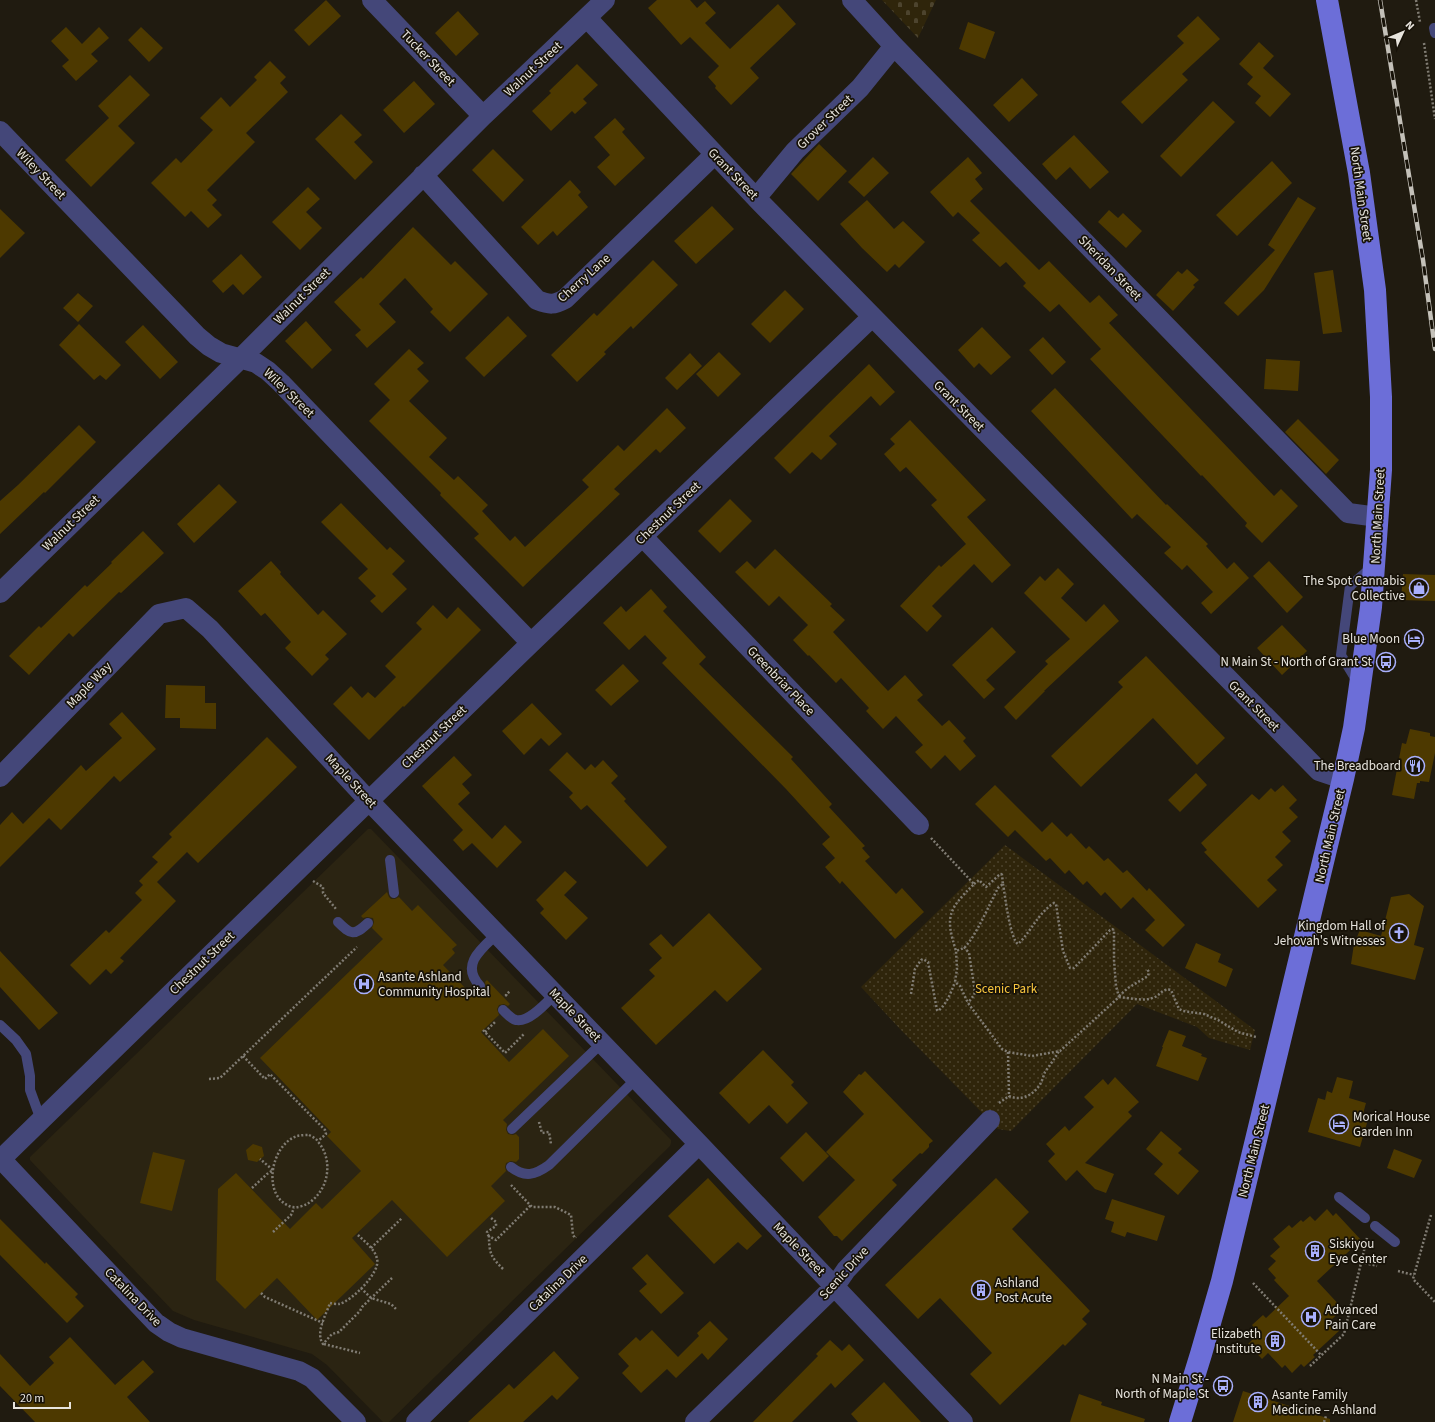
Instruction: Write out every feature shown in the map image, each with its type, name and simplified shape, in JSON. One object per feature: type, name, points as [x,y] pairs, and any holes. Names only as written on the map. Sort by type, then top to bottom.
[{"type":"main road","name":"North Main Street","points":[[1180,1422],[1222,1282],[1344,779],[1354,728],[1371,607],[1381,470],[1381,397],[1375,290],[1360,173],[1327,0]]},
{"type":"street","name":"Tucker Street","points":[[372,0],[484,116]]},
{"type":"street","name":"Walnut Street","points":[[0,593],[241,358],[423,175],[605,0]]},
{"type":"street","name":"Sheridan Street","points":[[852,0],[894,46],[1348,513],[1378,517]]},
{"type":"street","name":"Grant Street","points":[[586,18],[714,155],[1319,772],[1344,779]]},
{"type":"street","name":"Grover Street","points":[[756,198],[795,151],[860,88],[894,46]]},
{"type":"street","name":"Wiley Street","points":[[1,134],[197,336],[209,346],[221,353],[256,363],[268,371],[281,383],[531,643]]},
{"type":"street","name":"Cherry Lane","points":[[423,175],[537,300],[546,304],[556,304],[565,299],[714,155]]},
{"type":"street","name":"Chestnut Street","points":[[1,1160],[368,800],[872,317]]},
{"type":"street","name":"Greenbriar Place","points":[[643,536],[919,825]]},
{"type":"street","name":"Maple Way","points":[[0,777],[159,614],[186,608]]},
{"type":"street","name":"Maple Street","points":[[186,608],[210,629],[368,800],[835,1286],[963,1422]]},
{"type":"street","name":"Scenic Drive","points":[[695,1422],[835,1286],[846,1270],[990,1120]]},
{"type":"street","name":"Catalina Drive","points":[[416,1422],[699,1144]]},
{"type":"street","name":"Catalina Drive","points":[[1,1160],[156,1323],[168,1332],[182,1338],[299,1371],[312,1378],[356,1422]]},
{"type":"lane","points":[[390,860],[394,893]]},
{"type":"lane","points":[[338,922],[346,931],[351,933],[357,932],[368,923]]},
{"type":"lane","points":[[480,986],[474,980],[471,970],[474,958],[480,950],[497,934]]},
{"type":"lane","points":[[504,1010],[508,1015],[516,1020],[525,1019],[537,1011],[555,994]]},
{"type":"lane","points":[[0,1025],[16,1040],[26,1054],[30,1076],[30,1090],[41,1120]]},
{"type":"lane","points":[[512,1129],[602,1043]]},
{"type":"lane","points":[[511,1167],[518,1172],[528,1174],[540,1171],[636,1079]]},
{"type":"lane","points":[[1339,1197],[1365,1218]]},
{"type":"lane","points":[[1376,1226],[1395,1242]]},
{"type":"path","points":[[1416,0],[1422,29]]},
{"type":"path","points":[[1423,37],[1435,119]]},
{"type":"path","points":[[1430,83],[1435,82]]},
{"type":"path","points":[[919,825],[974,884]]},
{"type":"path","points":[[911,994],[915,968],[920,960],[923,959],[928,962],[937,1010],[942,1009],[955,982],[957,969],[956,951],[950,932],[952,909],[957,901],[979,880],[986,887],[1001,874],[1014,941],[1018,944],[1038,918],[1054,903],[1056,904],[1063,950],[1070,968],[1074,968],[1110,930],[1114,930],[1114,960],[1116,986],[1119,996]]},
{"type":"path","points":[[312,879],[323,887],[323,893]]},
{"type":"path","points":[[956,951],[964,947],[979,925],[998,888],[1003,885]]},
{"type":"path","points":[[209,1079],[220,1078],[357,946]]},
{"type":"path","points":[[964,947],[969,953],[975,992],[968,1003]]},
{"type":"path","points":[[1008,1052],[1009,1096],[1015,1099],[1025,1097],[1039,1086],[1045,1073],[1060,1051],[1128,988],[1148,976],[1150,972],[1146,969]]},
{"type":"path","points":[[955,982],[960,986],[968,1003],[1002,1049],[1008,1052],[1032,1056],[1060,1051]]},
{"type":"path","points":[[1119,996],[1146,999],[1157,996],[1164,990],[1168,989],[1171,990],[1179,1009],[1204,1014],[1218,1020],[1238,1032],[1256,1037]]},
{"type":"path","points":[[243,1056],[265,1079],[270,1074],[325,1130],[326,1134],[318,1141]]},
{"type":"path","points":[[535,1107],[542,1133],[549,1132],[552,1149],[558,1155]]},
{"type":"path","points":[[309,1135],[318,1141],[325,1152],[327,1164],[324,1185],[319,1195],[311,1202],[303,1206],[294,1208],[283,1203],[275,1194],[273,1170],[275,1160],[280,1150],[287,1142],[297,1136],[309,1135]]},
{"type":"path","points":[[260,1159],[273,1170]]},
{"type":"path","points":[[252,1188],[273,1170]]},
{"type":"path","points":[[507,1181],[532,1207],[554,1206],[570,1216],[572,1236]]},
{"type":"path","points":[[489,1236],[496,1240],[531,1205]]},
{"type":"path","points":[[273,1232],[291,1215],[294,1208]]},
{"type":"path","points":[[1431,1215],[1413,1279],[1435,1302]]},
{"type":"path","points":[[490,1217],[496,1222],[496,1226],[487,1232],[489,1236],[490,1254],[503,1269]]},
{"type":"path","points":[[372,1248],[402,1218]]},
{"type":"path","points":[[323,1344],[320,1335],[330,1303],[339,1304],[361,1288],[378,1264],[372,1248],[358,1235]]},
{"type":"path","points":[[1310,1366],[1344,1334],[1367,1238],[1366,1235]]},
{"type":"path","points":[[1361,1262],[1378,1266]]},
{"type":"path","points":[[1398,1270],[1414,1275]]},
{"type":"path","points":[[323,1344],[332,1334],[338,1332],[392,1278]]},
{"type":"path","points":[[1253,1283],[1321,1355]]},
{"type":"path","points":[[361,1288],[371,1298],[391,1304],[397,1310]]},
{"type":"path","points":[[261,1293],[265,1297],[323,1323]]},
{"type":"path","points":[[323,1344],[360,1353]]},
{"type":"path","points":[[1324,1422],[1326,1416]]},
{"type":"shaded area","name":"Asante Ashland Community Hospital","points":[[368,829],[371,829],[671,1140],[670,1146],[389,1422],[383,1422],[327,1365],[312,1354],[194,1320],[173,1311],[30,1160],[30,1157]]},
{"type":"green space","points":[[882,0],[936,0],[918,38]]},
{"type":"green space","name":"Scenic Park","points":[[1005,845],[1255,1030],[1250,1050],[1209,1038],[1197,1027],[1137,1004],[1011,1131],[998,1129],[861,987]]},
{"type":"building","points":[[326,0],[341,16],[309,46],[294,30]]},
{"type":"building","points":[[657,0],[690,0],[697,8],[705,1],[716,13],[705,23],[730,49],[778,4],[796,24],[750,68],[759,78],[731,105],[715,88],[716,86],[708,77],[719,66],[690,37],[681,45],[648,8]]},
{"type":"building","points":[[458,11],[479,34],[456,56],[435,33]]},
{"type":"building","points":[[1198,16],[1220,39],[1182,74],[1188,80],[1142,124],[1121,102],[1184,43],[1177,36]]},
{"type":"building","points":[[968,22],[995,32],[985,59],[959,49]]},
{"type":"building","points":[[66,27],[82,44],[99,27],[109,38],[91,54],[98,61],[76,81],[62,66],[69,60],[51,41]]},
{"type":"building","points":[[141,27],[163,48],[149,62],[128,40]]},
{"type":"building","points":[[1259,42],[1274,56],[1263,68],[1291,94],[1270,117],[1255,103],[1261,96],[1247,84],[1253,77],[1239,64]]},
{"type":"building","points":[[270,61],[286,77],[280,83],[288,92],[246,133],[255,142],[207,190],[217,200],[212,205],[222,215],[208,228],[191,211],[185,217],[151,183],[176,158],[181,163],[213,130],[200,118],[221,97],[230,107],[257,80],[254,77]]},
{"type":"building","points":[[577,64],[598,85],[583,99],[587,103],[575,114],[572,111],[551,131],[532,111],[551,93],[549,91]]},
{"type":"building","points":[[130,75],[150,95],[118,126],[135,143],[91,187],[65,160],[109,118],[98,106]]},
{"type":"building","points":[[1022,78],[1038,95],[1009,122],[993,105]]},
{"type":"building","points":[[414,81],[435,104],[404,133],[383,110]]},
{"type":"building","points":[[1213,101],[1235,122],[1181,177],[1160,156]]},
{"type":"building","points":[[341,114],[362,135],[354,142],[373,162],[355,180],[315,139]]},
{"type":"building","points":[[615,118],[625,129],[622,132],[645,158],[615,186],[597,167],[610,155],[594,137]]},
{"type":"building","points":[[1074,135],[1109,172],[1090,189],[1070,167],[1056,180],[1042,164]]},
{"type":"building","points":[[819,144],[847,171],[818,201],[791,174]]},
{"type":"building","points":[[493,149],[524,180],[503,202],[472,170]]},
{"type":"building","points":[[873,157],[889,173],[864,197],[848,182]]},
{"type":"building","points":[[968,157],[982,173],[975,179],[983,189],[970,201],[1039,270],[1049,261],[1090,303],[1099,295],[1118,315],[1109,323],[1274,496],[1281,489],[1298,506],[1262,543],[1245,526],[1247,523],[1090,359],[1101,349],[1059,304],[1050,312],[1023,286],[1026,283],[1006,262],[1000,267],[972,240],[980,233],[958,212],[953,217],[930,192]]},
{"type":"building","points":[[1272,161],[1292,183],[1237,236],[1216,215]]},
{"type":"building","points":[[570,180],[581,192],[578,195],[588,207],[557,236],[553,231],[538,245],[521,227]]},
{"type":"building","points":[[308,187],[320,199],[306,212],[322,228],[300,250],[272,222]]},
{"type":"building","points":[[1298,197],[1316,208],[1264,290],[1238,316],[1224,303],[1275,250],[1268,245]]},
{"type":"building","points":[[867,200],[894,229],[903,221],[925,242],[899,268],[895,264],[887,272],[840,224]]},
{"type":"building","points":[[712,206],[734,229],[696,264],[674,241]]},
{"type":"building","points":[[0,209],[25,233],[0,258]]},
{"type":"building","points":[[1109,210],[1118,218],[1123,213],[1142,231],[1126,248],[1098,222]]},
{"type":"building","points":[[413,227],[451,265],[455,261],[488,294],[450,332],[430,312],[433,309],[405,278],[379,304],[396,322],[367,348],[355,335],[361,330],[334,302],[361,277],[363,279]]},
{"type":"building","points":[[241,254],[262,277],[243,295],[233,284],[223,293],[212,281]]},
{"type":"building","points":[[653,260],[678,285],[633,329],[631,326],[604,352],[606,354],[577,382],[551,355],[594,313],[597,316]]},
{"type":"building","points":[[1187,269],[1199,280],[1193,285],[1195,287],[1173,311],[1156,295],[1178,271],[1182,274]]},
{"type":"building","points":[[1333,270],[1342,332],[1323,334],[1314,273]]},
{"type":"building","points":[[785,290],[804,309],[770,343],[751,324]]},
{"type":"building","points":[[78,293],[93,306],[78,322],[63,308]]},
{"type":"building","points":[[508,316],[527,336],[484,377],[465,358]]},
{"type":"building","points":[[306,321],[332,350],[312,369],[285,341]]},
{"type":"building","points":[[79,324],[121,365],[106,380],[100,375],[94,380],[59,345]]},
{"type":"building","points":[[143,325],[178,362],[160,379],[125,342]]},
{"type":"building","points":[[982,327],[1011,357],[991,375],[979,363],[974,368],[958,350]]},
{"type":"building","points":[[1043,337],[1066,362],[1052,375],[1029,350]]},
{"type":"building","points":[[409,349],[424,363],[417,369],[429,381],[409,401],[447,438],[429,457],[454,480],[458,476],[488,505],[482,511],[510,541],[515,536],[525,547],[589,487],[582,480],[618,445],[624,451],[667,408],[686,428],[660,453],[656,449],[614,489],[620,494],[523,587],[474,538],[479,534],[440,495],[441,493],[369,421],[390,400],[374,384]]},
{"type":"building","points":[[719,352],[741,374],[718,397],[696,374]]},
{"type":"building","points":[[690,353],[702,366],[677,390],[665,378]]},
{"type":"building","points":[[1266,359],[1300,361],[1298,391],[1264,389]]},
{"type":"building","points":[[869,364],[895,392],[880,406],[871,396],[829,436],[837,444],[821,460],[812,452],[790,474],[774,458]]},
{"type":"building","points":[[1055,388],[1166,505],[1167,504],[1208,544],[1206,546],[1227,569],[1234,562],[1249,578],[1211,614],[1201,603],[1213,592],[1187,565],[1182,570],[1164,553],[1171,547],[1137,514],[1132,519],[1031,411]]},
{"type":"building","points":[[1298,419],[1339,460],[1326,474],[1285,432]]},
{"type":"building","points":[[910,420],[986,500],[967,517],[1011,565],[992,583],[974,564],[932,606],[942,616],[927,632],[900,606],[939,565],[941,567],[966,544],[931,505],[937,500],[906,467],[900,472],[884,454],[895,444],[890,439]]},
{"type":"building","points":[[79,425],[96,442],[45,493],[44,492],[0,534],[0,501]]},
{"type":"building","points":[[219,484],[237,502],[194,543],[177,524]]},
{"type":"building","points":[[730,499],[752,521],[720,553],[698,531]]},
{"type":"building","points":[[341,503],[387,550],[390,547],[405,561],[392,574],[407,589],[382,613],[370,601],[376,596],[358,578],[368,569],[321,522]]},
{"type":"building","points":[[143,531],[164,553],[121,593],[119,592],[73,637],[69,633],[29,675],[9,656],[39,626],[41,628],[85,585],[87,587]]},
{"type":"building","points":[[775,549],[832,604],[830,606],[845,620],[833,632],[888,691],[905,675],[923,695],[917,700],[942,726],[949,720],[966,738],[963,741],[976,756],[960,771],[945,755],[931,769],[915,752],[923,745],[896,716],[883,729],[866,711],[869,708],[841,678],[836,683],[793,640],[808,625],[779,596],[769,606],[735,572],[747,561],[755,569]]},
{"type":"building","points":[[271,561],[281,572],[280,574],[318,615],[323,610],[347,634],[325,655],[329,659],[312,676],[285,648],[291,642],[265,613],[261,616],[238,591]]},
{"type":"building","points":[[1269,561],[1303,597],[1287,613],[1253,576]]},
{"type":"building","points":[[1058,568],[1074,584],[1061,598],[1086,622],[1104,604],[1119,621],[1044,691],[1016,720],[1004,707],[1048,664],[1045,661],[1070,639],[1024,593],[1040,576],[1045,581]]},
{"type":"building","name":"The Spot Cannabis Collective","points":[[1403,574],[1435,575],[1435,601],[1401,600]]},
{"type":"building","points":[[651,589],[667,607],[663,611],[706,657],[699,664],[793,757],[791,759],[832,804],[829,807],[865,846],[862,848],[870,857],[865,861],[896,894],[902,888],[924,912],[895,939],[842,881],[840,884],[825,867],[835,858],[822,844],[830,837],[786,789],[662,663],[667,658],[645,635],[629,650],[603,623],[621,606],[626,612]]},
{"type":"building","points":[[433,605],[447,619],[458,607],[481,630],[369,740],[333,704],[351,686],[362,698],[368,692],[375,698],[396,677],[385,666],[422,629],[416,623]]},
{"type":"building","points":[[1282,625],[1307,651],[1282,675],[1257,648]]},
{"type":"building","points":[[992,627],[1016,652],[986,680],[995,689],[984,699],[952,665]]},
{"type":"building","points":[[1146,656],[1225,738],[1197,765],[1153,718],[1081,787],[1051,756],[1123,687],[1118,682]]},
{"type":"building","points":[[623,664],[639,681],[611,706],[595,690]]},
{"type":"building","points":[[166,685],[205,686],[205,703],[216,703],[216,729],[180,728],[180,718],[165,718]]},
{"type":"building","points":[[532,703],[562,734],[549,746],[541,738],[524,755],[502,731]]},
{"type":"building","points":[[122,712],[156,749],[120,782],[114,776],[61,830],[49,818],[0,867],[0,825],[12,812],[23,824],[81,765],[86,771],[122,738],[109,724]]},
{"type":"building","name":"The Breadboard","points":[[1410,729],[1430,733],[1430,736],[1435,737],[1435,753],[1429,782],[1420,781],[1420,783],[1417,783],[1414,799],[1392,795],[1402,743],[1406,744]]},
{"type":"building","points":[[267,737],[297,767],[198,863],[187,852],[157,882],[176,901],[120,958],[124,961],[111,974],[106,969],[90,985],[70,965],[106,930],[109,933],[142,900],[135,893],[143,885],[139,881],[158,862],[152,857],[172,837],[169,834]]},
{"type":"building","points":[[567,752],[585,770],[591,764],[595,768],[603,760],[618,776],[611,783],[626,799],[624,801],[667,847],[647,867],[587,805],[581,810],[569,797],[573,793],[549,770]]},
{"type":"building","points":[[454,756],[472,775],[462,784],[470,793],[458,804],[492,839],[505,825],[522,842],[497,868],[472,843],[463,851],[453,840],[463,830],[422,786]]},
{"type":"building","points":[[1196,773],[1207,785],[1180,812],[1168,800]]},
{"type":"building","points":[[995,785],[1042,832],[1052,822],[1067,837],[1071,833],[1086,849],[1089,846],[1104,861],[1108,858],[1123,873],[1127,870],[1147,891],[1149,888],[1185,925],[1163,947],[1145,930],[1155,920],[1133,897],[1121,909],[1105,892],[1101,896],[1087,881],[1083,885],[1069,870],[1065,874],[1050,858],[1046,861],[1015,830],[1008,837],[975,804]]},
{"type":"building","points":[[1283,785],[1297,800],[1289,808],[1298,817],[1282,832],[1291,841],[1275,857],[1283,865],[1267,880],[1277,890],[1258,908],[1204,852],[1207,850],[1201,843],[1252,794],[1259,800],[1271,788],[1275,792]]},
{"type":"building","points":[[565,871],[577,882],[564,895],[588,918],[566,940],[540,913],[544,909],[536,900]]},
{"type":"building","points":[[387,892],[391,899],[399,897],[412,911],[418,905],[457,945],[452,949],[455,953],[443,965],[472,995],[476,991],[484,991],[486,986],[485,982],[487,980],[510,1004],[508,1006],[504,1004],[499,1005],[497,1009],[499,1015],[481,1032],[509,1062],[543,1029],[569,1056],[503,1120],[507,1124],[506,1130],[508,1134],[516,1134],[519,1137],[519,1159],[516,1162],[511,1161],[506,1163],[506,1171],[491,1186],[505,1201],[447,1257],[392,1200],[352,1238],[375,1264],[317,1320],[277,1278],[245,1309],[216,1280],[218,1189],[236,1173],[290,1229],[316,1203],[322,1209],[361,1171],[327,1136],[331,1132],[260,1058],[383,939],[372,928],[374,922],[373,918],[363,918],[361,916]]},
{"type":"building","name":"Kingdom Hall of Jehovah's Witnesses","points":[[1409,894],[1424,906],[1414,945],[1424,948],[1415,980],[1351,964],[1354,944],[1360,930],[1381,936],[1391,897]]},
{"type":"building","points":[[709,913],[762,969],[727,1002],[715,990],[656,1045],[621,1008],[655,976],[649,970],[662,958],[649,944],[661,934],[673,947]]},
{"type":"building","points":[[1196,943],[1221,954],[1218,962],[1233,969],[1226,987],[1185,968]]},
{"type":"building","points":[[0,951],[58,1013],[39,1030],[0,987]]},
{"type":"building","points":[[1169,1030],[1186,1036],[1182,1046],[1202,1054],[1201,1056],[1207,1058],[1198,1081],[1156,1066]]},
{"type":"building","points":[[763,1050],[794,1082],[791,1085],[808,1103],[787,1124],[769,1105],[749,1124],[719,1093]]},
{"type":"building","points":[[865,1071],[933,1141],[922,1154],[920,1153],[892,1180],[897,1185],[842,1241],[837,1236],[834,1236],[818,1217],[855,1180],[826,1152],[864,1114],[843,1092],[859,1074],[861,1075]]},
{"type":"building","points":[[1115,1077],[1139,1102],[1128,1112],[1132,1116],[1085,1163],[1114,1174],[1106,1193],[1095,1189],[1077,1170],[1066,1181],[1048,1161],[1055,1154],[1046,1144],[1065,1126],[1069,1131],[1094,1107],[1084,1097],[1103,1079],[1108,1085]]},
{"type":"building","name":"Morical House Garden Inn","points":[[1337,1077],[1353,1081],[1349,1098],[1366,1103],[1363,1114],[1369,1116],[1360,1147],[1308,1132],[1318,1098],[1325,1100],[1327,1091],[1332,1093]]},
{"type":"building","points":[[1161,1131],[1182,1149],[1178,1153],[1199,1171],[1178,1195],[1154,1174],[1163,1164],[1146,1149]]},
{"type":"building","points":[[806,1132],[829,1156],[803,1182],[780,1158]]},
{"type":"building","points":[[253,1144],[262,1147],[264,1156],[257,1162],[248,1160],[246,1150]]},
{"type":"building","points":[[1394,1149],[1422,1160],[1414,1178],[1387,1168]]},
{"type":"building","points":[[153,1152],[185,1160],[172,1211],[140,1203]]},
{"type":"building","points":[[708,1178],[762,1236],[747,1250],[738,1242],[714,1264],[668,1216]]},
{"type":"building","name":"Ashland Post Acute","points":[[996,1178],[1029,1212],[1012,1229],[1090,1311],[1082,1319],[1087,1324],[1065,1346],[1063,1344],[1000,1405],[970,1374],[992,1353],[940,1298],[918,1319],[885,1285]]},
{"type":"building","points":[[1112,1199],[1165,1216],[1157,1241],[1127,1232],[1125,1237],[1111,1232],[1114,1222],[1105,1219]]},
{"type":"building","points":[[1327,1209],[1333,1216],[1336,1213],[1361,1240],[1317,1281],[1343,1309],[1331,1320],[1340,1330],[1313,1355],[1315,1357],[1304,1367],[1301,1364],[1292,1373],[1285,1365],[1282,1368],[1268,1353],[1262,1359],[1248,1344],[1254,1338],[1252,1335],[1257,1331],[1252,1325],[1263,1315],[1266,1318],[1289,1296],[1274,1280],[1276,1278],[1268,1269],[1276,1261],[1270,1256],[1280,1247],[1273,1239],[1289,1225],[1292,1228],[1301,1220],[1303,1222],[1310,1216],[1315,1221]]},
{"type":"building","points":[[0,1219],[45,1264],[46,1262],[78,1294],[75,1297],[84,1306],[67,1323],[0,1255]]},
{"type":"building","points":[[647,1254],[684,1293],[661,1314],[639,1291],[647,1284],[632,1268]]},
{"type":"building","points":[[710,1321],[728,1339],[708,1360],[702,1353],[676,1378],[667,1369],[641,1393],[622,1373],[629,1366],[618,1354],[636,1337],[640,1341],[652,1330],[678,1357],[699,1336],[697,1333]]},
{"type":"building","points":[[70,1337],[115,1385],[143,1360],[154,1372],[127,1397],[150,1422],[35,1422],[0,1386],[0,1354],[30,1386],[54,1363],[49,1357]]},
{"type":"building","points":[[830,1340],[842,1351],[849,1344],[864,1360],[835,1388],[831,1383],[792,1422],[753,1422],[818,1356],[816,1354]]},
{"type":"building","points":[[554,1351],[579,1378],[557,1400],[552,1395],[523,1422],[468,1422],[509,1384],[514,1389]]},
{"type":"building","points":[[884,1382],[921,1422],[858,1422],[851,1414]]},
{"type":"building","name":"Asante Family Medicine – Ashland","points":[[1243,1391],[1330,1419],[1330,1422],[1233,1422]]},
{"type":"building","points":[[1079,1394],[1102,1402],[1101,1405],[1145,1419],[1144,1422],[1070,1422]]},
{"type":"railway","points":[[1380,0],[1423,260],[1435,349]]},
{"type":"place","name":"The Spot Cannabis Collective","points":[[1419,588]]},
{"type":"place","name":"Blue Moon","points":[[1414,639]]},
{"type":"place","name":"N Main St - North of Grant St","points":[[1386,662]]},
{"type":"place","name":"The Breadboard","points":[[1415,766]]},
{"type":"place","name":"Kingdom Hall of Jehovah's Witnesses","points":[[1399,933]]},
{"type":"place","name":"Asante Ashland Community Hospital","points":[[364,984]]},
{"type":"place","name":"Morical House Garden Inn","points":[[1339,1124]]},
{"type":"place","name":"Siskiyou Eye Center","points":[[1315,1251]]},
{"type":"place","name":"Ashland Post Acute","points":[[981,1290]]},
{"type":"place","name":"Advanced Pain Care","points":[[1311,1317]]},
{"type":"place","name":"Elizabeth Institute","points":[[1275,1341]]},
{"type":"place","name":"N Main St - North of Maple St","points":[[1223,1386]]},
{"type":"place","name":"Asante Family Medicine – Ashland","points":[[1258,1402]]}]
